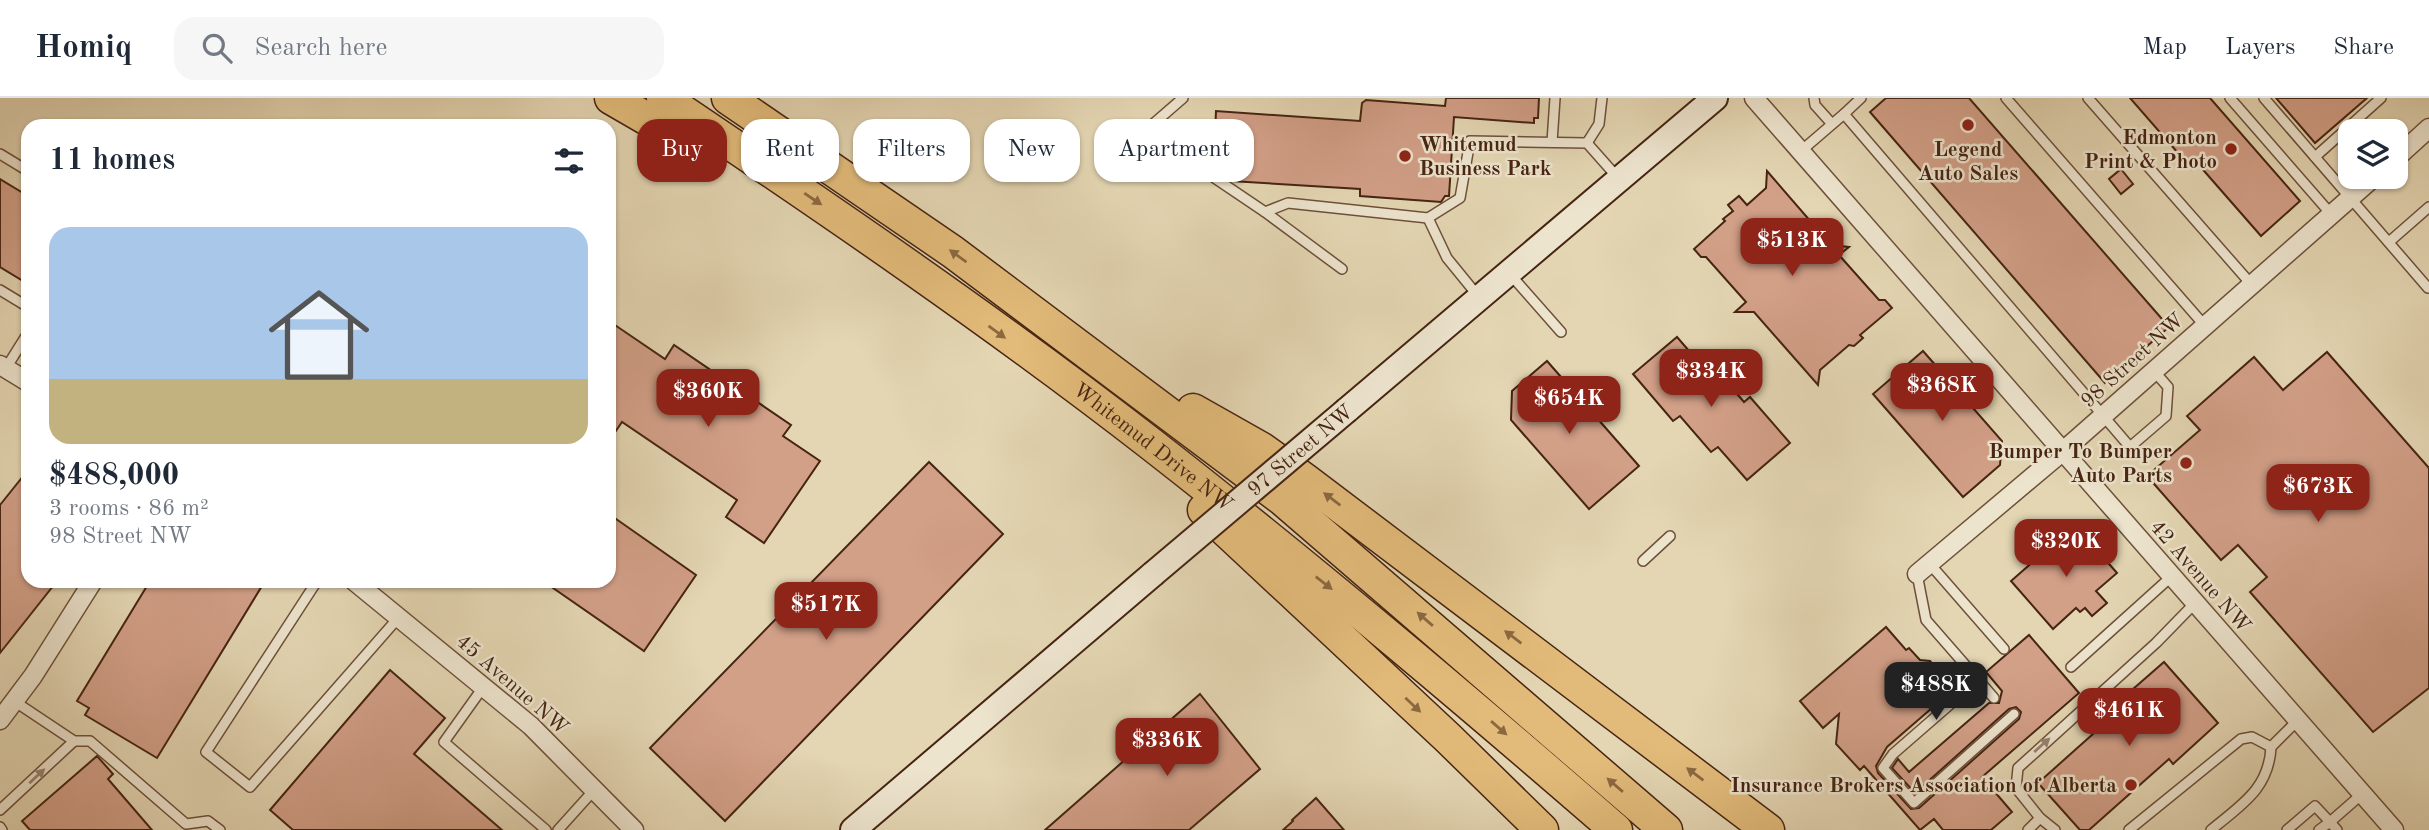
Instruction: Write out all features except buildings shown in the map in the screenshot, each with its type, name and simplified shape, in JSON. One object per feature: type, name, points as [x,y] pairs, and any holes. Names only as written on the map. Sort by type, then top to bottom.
[{"type":"highway","points":[[611,98],[649,120],[741,154]]},
{"type":"highway","name":"Whitemud Drive NW","points":[[663,98],[741,149]]},
{"type":"highway","name":"Whitemud Drive NW","points":[[728,98],[853,181],[1092,354],[1282,499],[1356,560],[1666,830]]},
{"type":"highway","name":"Whitemud Drive NW","points":[[787,182],[1150,444],[1362,614],[1616,830]]},
{"type":"highway","points":[[1092,354],[1262,449],[1768,830]]},
{"type":"highway","points":[[1150,444],[1200,506],[1237,543],[1448,738],[1542,830]]},
{"type":"street","name":"97 Street NW","points":[[853,830],[1715,98]]},
{"type":"street","name":"42 Avenue NW","points":[[1754,98],[2393,830]]},
{"type":"street","points":[[2408,147],[2429,128]]},
{"type":"street","name":"98 Street NW","points":[[1923,568],[2062,453],[2360,189]]},
{"type":"street","points":[[3,366],[21,378]]},
{"type":"street","points":[[0,720],[51,650],[89,588]]},
{"type":"street","name":"45 Avenue NW","points":[[363,588],[531,726],[634,830]]},
{"type":"lane","points":[[1183,98],[1145,131],[1265,212],[1342,269]]},
{"type":"lane","points":[[1552,142],[1555,98]]},
{"type":"lane","points":[[1587,143],[1598,124],[1602,98]]},
{"type":"lane","points":[[1814,98],[1815,105],[1832,124]]},
{"type":"lane","points":[[1801,151],[1861,98]]},
{"type":"lane","points":[[2006,98],[2204,326]]},
{"type":"lane","points":[[2088,98],[2251,285]]},
{"type":"lane","points":[[2230,98],[2331,214]]},
{"type":"lane","points":[[2264,98],[2428,288]]},
{"type":"lane","points":[[2315,157],[2381,98]]},
{"type":"lane","points":[[1844,114],[2130,447],[2166,416],[2168,387],[2154,371]]},
{"type":"lane","points":[[1265,212],[1288,202],[1429,218],[1460,198],[1470,141],[1587,143],[1619,180]]},
{"type":"lane","points":[[0,154],[21,167]]},
{"type":"lane","points":[[2389,242],[2429,207]]},
{"type":"lane","points":[[1429,218],[1447,258],[1479,297]]},
{"type":"lane","points":[[1509,272],[1561,332]]},
{"type":"lane","points":[[0,290],[21,303]]},
{"type":"lane","points":[[3,366],[21,343]]},
{"type":"lane","points":[[1643,561],[1670,537]]},
{"type":"lane","points":[[1923,568],[2004,649]]},
{"type":"lane","points":[[1923,568],[1926,620],[1994,698]]},
{"type":"lane","points":[[2071,667],[2172,576]]},
{"type":"lane","points":[[312,588],[206,752],[250,787],[399,617]]},
{"type":"lane","points":[[2055,830],[2040,818],[2017,788],[2018,768],[2156,643],[2195,603]]},
{"type":"lane","points":[[1978,680],[1893,754],[1883,768],[1914,803],[2014,714]]},
{"type":"lane","points":[[484,686],[444,742],[546,830]]},
{"type":"lane","points":[[14,701],[74,741],[89,741],[183,827],[208,821],[220,830]]},
{"type":"lane","points":[[2211,830],[2261,785],[2270,768],[2271,747],[2298,720]]},
{"type":"lane","points":[[2129,830],[2241,739],[2252,737],[2271,747]]},
{"type":"lane","points":[[0,810],[74,741]]},
{"type":"lane","points":[[558,830],[595,789]]},
{"type":"lane","points":[[2319,830],[2362,794]]},
{"type":"lane","points":[[2287,830],[2315,806],[2337,830]]},
{"type":"lane","points":[[2028,830],[2040,818]]},
{"type":"lane","points":[[565,821],[573,830]]},
{"type":"place","name":"Legend Auto Sales","points":[[1968,125]]},
{"type":"place","name":"Edmonton Print & Photo","points":[[2231,149]]},
{"type":"place","name":"Whitemud Business Park","points":[[1405,156]]},
{"type":"place","name":"Bumper To Bumper Auto Parts","points":[[2186,463]]},
{"type":"place","name":"Insurance Brokers Association of Alberta","points":[[2131,785]]}]
